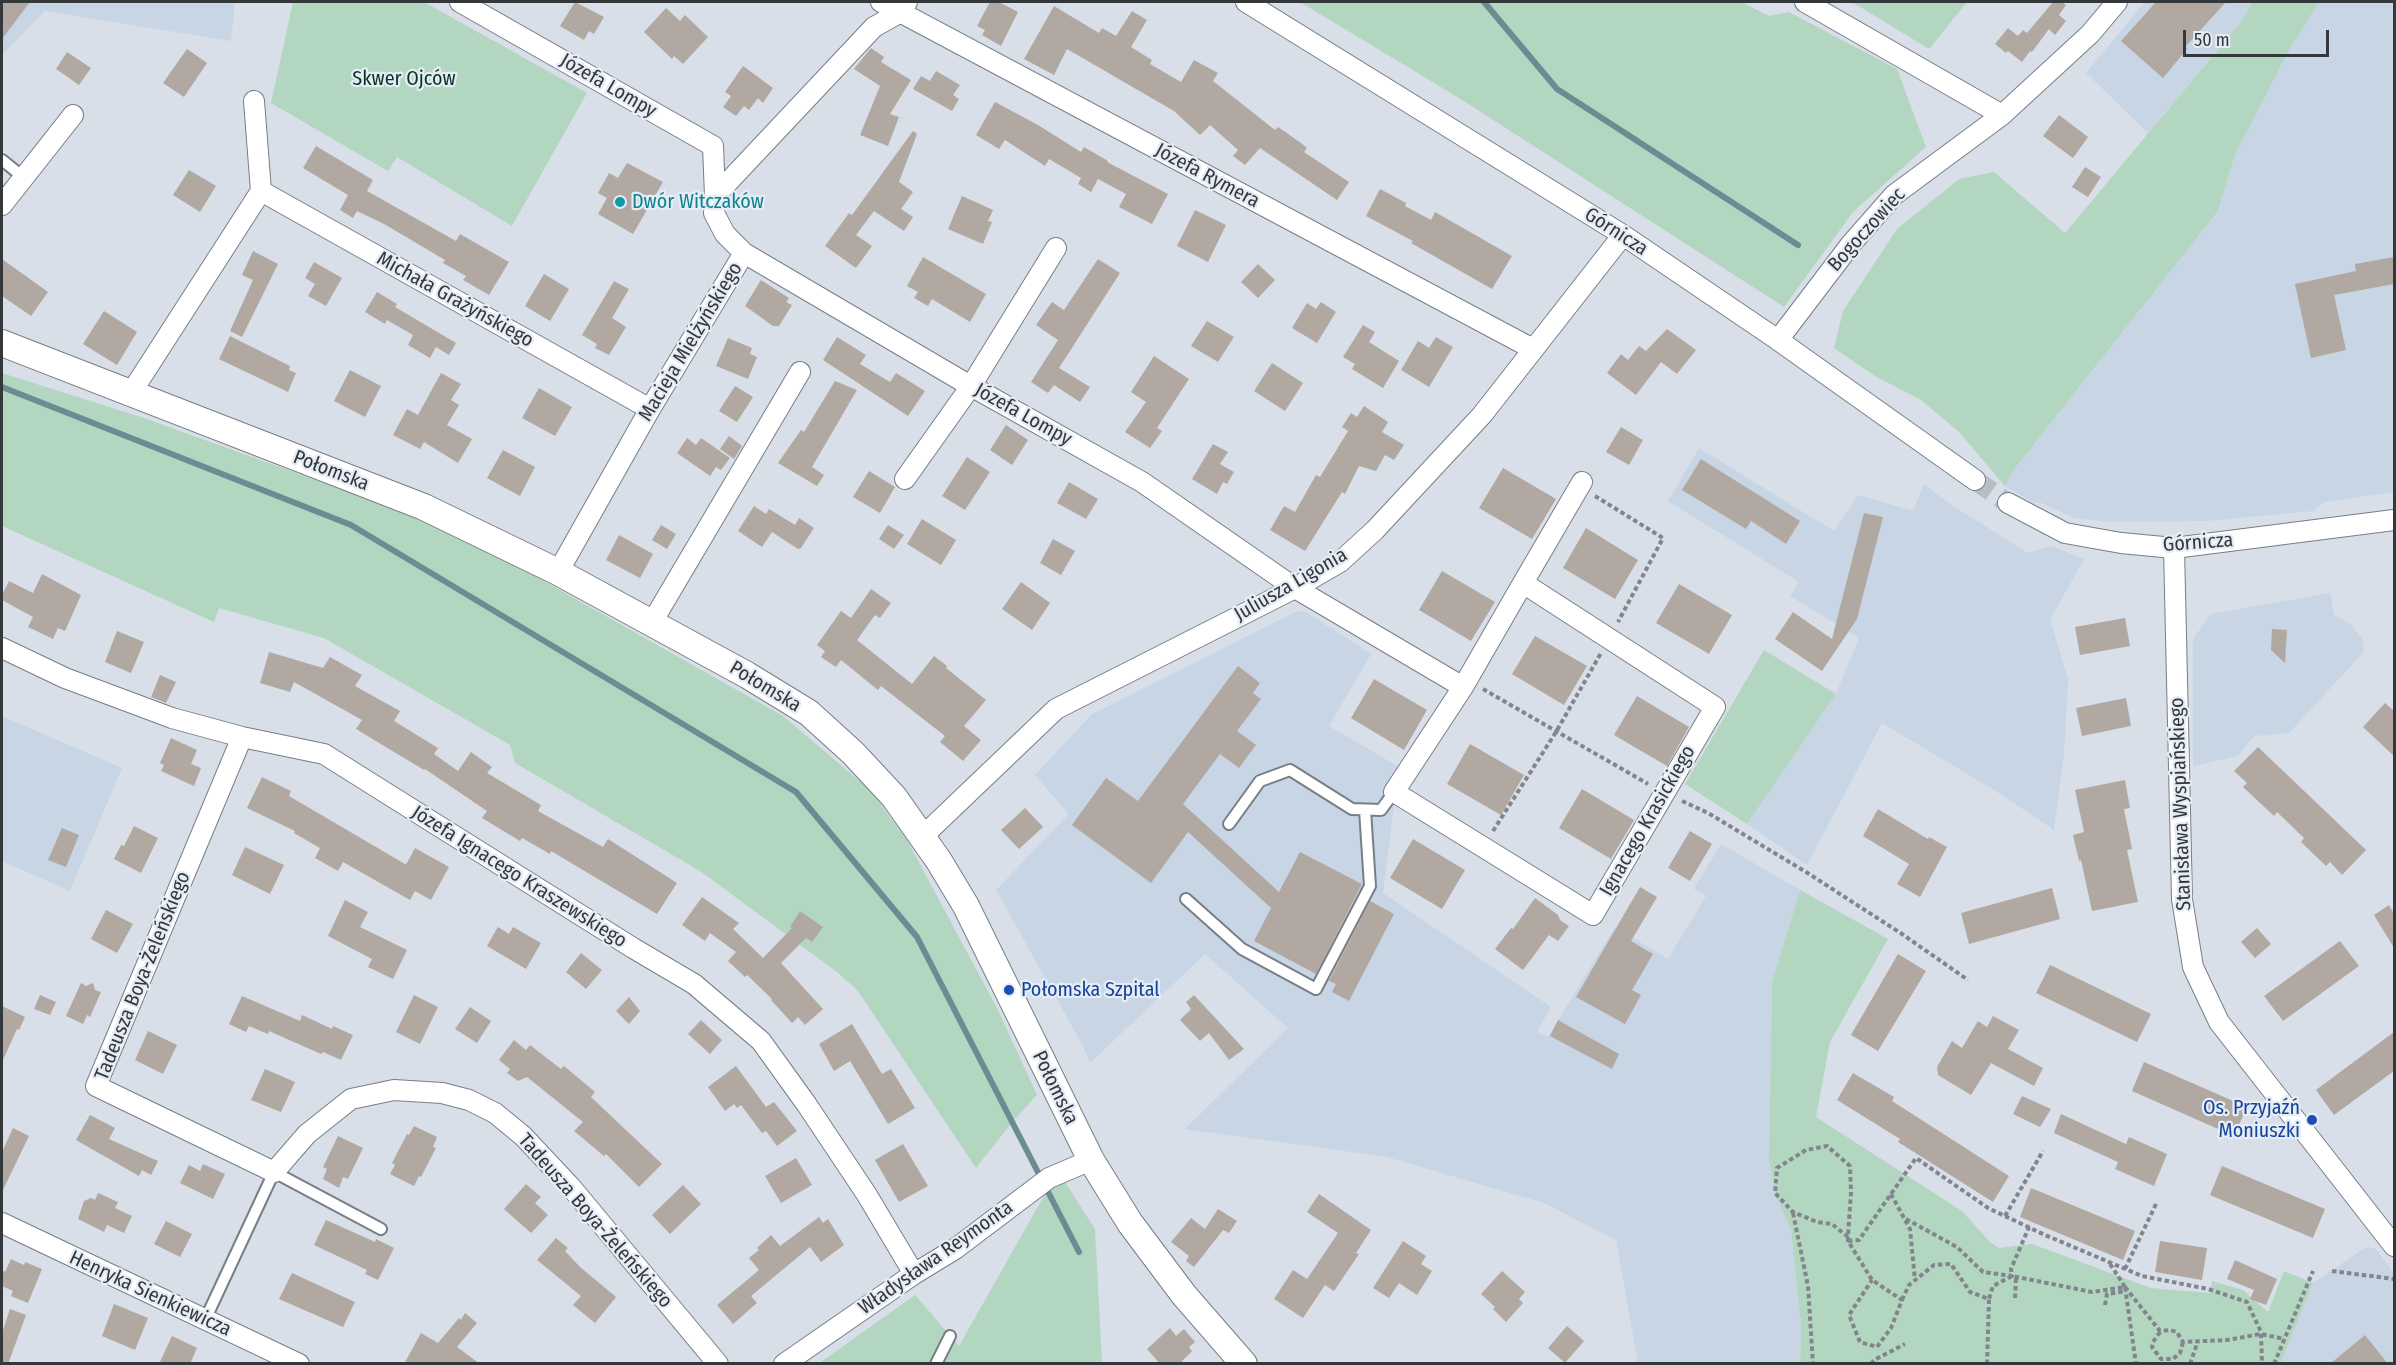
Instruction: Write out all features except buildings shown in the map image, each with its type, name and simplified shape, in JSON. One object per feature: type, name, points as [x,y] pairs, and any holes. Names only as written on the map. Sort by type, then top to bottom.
[{"type":"street","name":"Józefa Lompy","points":[[460,2],[713,146],[715,196]]},
{"type":"street","name":"Józefa Rymera","points":[[881,2],[903,7],[1533,349]]},
{"type":"street","name":"Górnicza","points":[[1246,2],[1623,235],[1778,340],[1975,480]]},
{"type":"street","points":[[1805,2],[2002,115]]},
{"type":"street","name":"Bogoczowiec","points":[[1778,340],[1851,244],[1894,195],[2002,115],[2090,34],[2117,2]]},
{"type":"street","points":[[715,196],[874,27],[903,7]]},
{"type":"street","points":[[131,393],[261,191],[254,101]]},
{"type":"street","points":[[2,205],[74,115]]},
{"type":"street","name":"Michała Grażyńskiego","points":[[261,191],[650,409]]},
{"type":"street","name":"Macieja Mielżyńskiego","points":[[558,572],[650,409],[744,253],[725,234],[714,213],[715,196]]},
{"type":"street","name":"Juliusza Ligonia","points":[[922,837],[1056,709],[1295,588],[1341,562],[1375,530],[1482,415],[1623,235]]},
{"type":"street","points":[[905,479],[971,386],[1056,248]]},
{"type":"street","name":"Józefa Lompy","points":[[744,253],[971,386],[1142,482],[1295,588]]},
{"type":"street","name":"Połomska","points":[[2,343],[424,507],[558,572],[747,675],[809,713],[853,753],[894,797],[922,837],[966,906],[1091,1160],[1137,1232],[1184,1295],[1244,1364]]},
{"type":"street","points":[[651,624],[800,372]]},
{"type":"street","points":[[1394,792],[1465,683],[1581,484]]},
{"type":"street","name":"Górnicza","points":[[2008,503],[2066,532],[2121,543],[2174,548],[2394,520]]},
{"type":"street","name":"Stanisława Wyspiańskiego","points":[[2174,548],[2182,898],[2193,968],[2219,1022],[2394,1246]]},
{"type":"street","name":"Ignacego Krasickiego","points":[[1394,792],[1593,915],[1715,707],[1523,583]]},
{"type":"street","points":[[1295,588],[1465,683]]},
{"type":"street","name":"Józefa Ignacego Kraszewskiego","points":[[2,648],[66,678],[172,718],[242,737],[324,754],[694,984],[761,1041],[807,1105],[867,1196],[914,1274]]},
{"type":"street","name":"Tadeusza Boya-Żeleńskiego","points":[[242,737],[96,1086],[274,1173],[307,1134],[351,1099],[394,1090],[442,1093],[469,1100],[495,1113],[523,1136],[570,1186],[718,1364]]},
{"type":"street","name":"Władysława Reymonta","points":[[784,1364],[914,1274],[956,1249],[1049,1178],[1091,1160]]},
{"type":"street","name":"Henryka Sienkiewicza","points":[[2,1223],[299,1364]]},
{"type":"lane","points":[[2,160],[23,177]]},
{"type":"lane","points":[[1229,824],[1260,781],[1290,770],[1352,809],[1381,810],[1394,792]]},
{"type":"lane","points":[[1186,899],[1242,949],[1316,989],[1370,886],[1365,810]]},
{"type":"lane","points":[[205,1320],[274,1173],[381,1229]]},
{"type":"lane","points":[[936,1364],[950,1336]]},
{"type":"path","points":[[1483,847],[1556,732],[1663,538],[1581,484]]},
{"type":"path","points":[[1465,683],[1665,793],[1708,813],[1806,872],[1968,980]]},
{"type":"path","points":[[1848,1239],[1850,1166],[1827,1146],[1806,1150],[1778,1168],[1775,1193],[1793,1212],[1817,1222],[1832,1224],[1848,1239],[1872,1280],[1902,1300]]},
{"type":"path","points":[[2006,1216],[2043,1151]]},
{"type":"path","points":[[1848,1239],[1859,1240],[1916,1158],[1988,1208],[2109,1262],[2142,1276],[2208,1289],[2247,1302],[2261,1334],[2262,1364]]},
{"type":"path","points":[[1891,1194],[1910,1229],[1915,1281]]},
{"type":"path","points":[[2126,1269],[2156,1204]]},
{"type":"path","points":[[1793,1212],[1808,1286],[1813,1364]]},
{"type":"path","points":[[1906,1219],[1957,1247],[1983,1272],[2092,1292],[2125,1289]]},
{"type":"path","points":[[2015,1298],[2014,1277],[2011,1269],[2029,1227]]},
{"type":"path","points":[[2109,1262],[2125,1289],[2160,1331]]},
{"type":"path","points":[[1873,1362],[1878,1347],[1891,1329],[1909,1285],[1934,1265],[1951,1264],[1970,1292],[1989,1299]]},
{"type":"path","points":[[2274,1364],[2313,1271]]},
{"type":"path","points":[[2332,1271],[2394,1279]]},
{"type":"path","points":[[1987,1364],[1989,1299],[1993,1286],[2014,1277]]},
{"type":"path","points":[[1872,1280],[1850,1315],[1860,1342],[1878,1347]]},
{"type":"path","points":[[2105,1305],[2107,1294],[2125,1289]]},
{"type":"path","points":[[2125,1289],[2136,1364]]},
{"type":"path","points":[[2160,1331],[2176,1332],[2183,1342],[2180,1353],[2173,1359],[2165,1361],[2157,1356],[2152,1347],[2152,1342],[2160,1331]]},
{"type":"path","points":[[2183,1342],[2227,1340],[2261,1334],[2284,1339]]},
{"type":"path","points":[[2190,1364],[2198,1341]]},
{"type":"path","points":[[1873,1362],[1905,1344]]},
{"type":"shaded area","points":[[2,2],[235,2],[231,41],[45,11],[2,55]]},
{"type":"shaded area","points":[[2145,2],[2252,2],[2242,21],[2148,133],[2086,73]]},
{"type":"shaded area","points":[[2319,2],[2394,2],[2394,492],[2324,502],[2314,511],[2206,521],[2110,522],[2074,518],[2042,503],[2034,503],[2005,486],[2012,472],[2218,211],[2235,155],[2289,50]]},
{"type":"shaded area","points":[[1699,448],[1834,531],[1858,495],[1913,511],[1924,484],[1950,504],[2028,553],[2051,546],[2084,559],[2050,620],[2068,679],[2064,754],[2054,830],[1994,790],[1882,723],[1807,865],[1747,824],[1836,694],[1859,638],[1790,596],[1799,582],[1668,501]]},
{"type":"shaded area","points":[[2330,593],[2334,615],[2350,624],[2363,639],[2363,653],[2289,733],[2254,736],[2238,756],[2193,766],[2193,639],[2211,614]]},
{"type":"shaded area","points":[[1297,611],[1306,612],[1371,654],[1329,726],[1399,767],[1383,893],[1551,1007],[1537,1032],[1548,1037],[1615,927],[1668,959],[1706,896],[1694,889],[1721,844],[1800,890],[1772,982],[1769,1159],[1775,1193],[1791,1229],[1801,1325],[1800,1363],[1638,1363],[1616,1240],[1544,1203],[1387,1157],[1185,1129],[1288,1028],[1205,954],[1090,1063],[1083,1046],[996,890],[1069,814],[1035,775],[1091,715]]},
{"type":"shaded area","points":[[2,716],[122,768],[70,891],[2,861]]},
{"type":"shaded area","points":[[2366,1247],[2376,1249],[2394,1273],[2394,1363],[2281,1364],[2313,1283]]},
{"type":"green space","name":"Skwer Ojców","points":[[293,2],[424,2],[587,93],[512,226],[397,157],[388,171],[271,103]]},
{"type":"green space","points":[[1300,2],[1741,2],[1769,16],[1789,12],[1897,69],[1926,147],[1853,212],[1784,307],[1459,98]]},
{"type":"green space","points":[[1852,2],[1967,2],[1929,49]]},
{"type":"green space","points":[[2252,2],[2319,2],[2289,50],[2235,155],[2218,211],[2012,472],[2005,486],[1959,432],[1921,400],[1875,376],[1834,348],[1843,311],[1897,229],[1959,179],[1994,172],[2065,233],[2242,21]]},
{"type":"green space","points":[[2,373],[144,418],[374,501],[487,549],[783,716],[870,790],[907,840],[998,1010],[1037,1095],[976,1168],[858,991],[837,972],[700,871],[515,763],[510,745],[324,638],[219,608],[214,622],[2,526]]},
{"type":"green space","points":[[1764,650],[1836,694],[1747,824],[1685,784]]},
{"type":"green space","points":[[1800,890],[1888,939],[1830,1042],[1816,1117],[1962,1211],[1991,1243],[1999,1248],[2032,1244],[2151,1288],[2210,1293],[2212,1281],[2243,1290],[2268,1312],[2284,1271],[2313,1283],[2281,1363],[1800,1364],[1801,1325],[1791,1229],[1775,1193],[1769,1159],[1772,982]]},
{"type":"green space","points":[[1058,1171],[1095,1229],[1102,1363],[818,1364],[915,1295],[959,1346]]},
{"type":"waterway","points":[[1484,2],[1557,89],[1798,245]]},
{"type":"waterway","points":[[2,387],[351,525],[796,792],[917,937],[1079,1252]]},
{"type":"tunnel","points":[[1975,480],[2008,503]]},
{"type":"place","name":"Dwór Witczaków","points":[[620,202]]},
{"type":"place","name":"Połomska Szpital","points":[[1009,990]]},
{"type":"place","name":"Os. Przyjaźń Moniuszki","points":[[2312,1120]]}]
